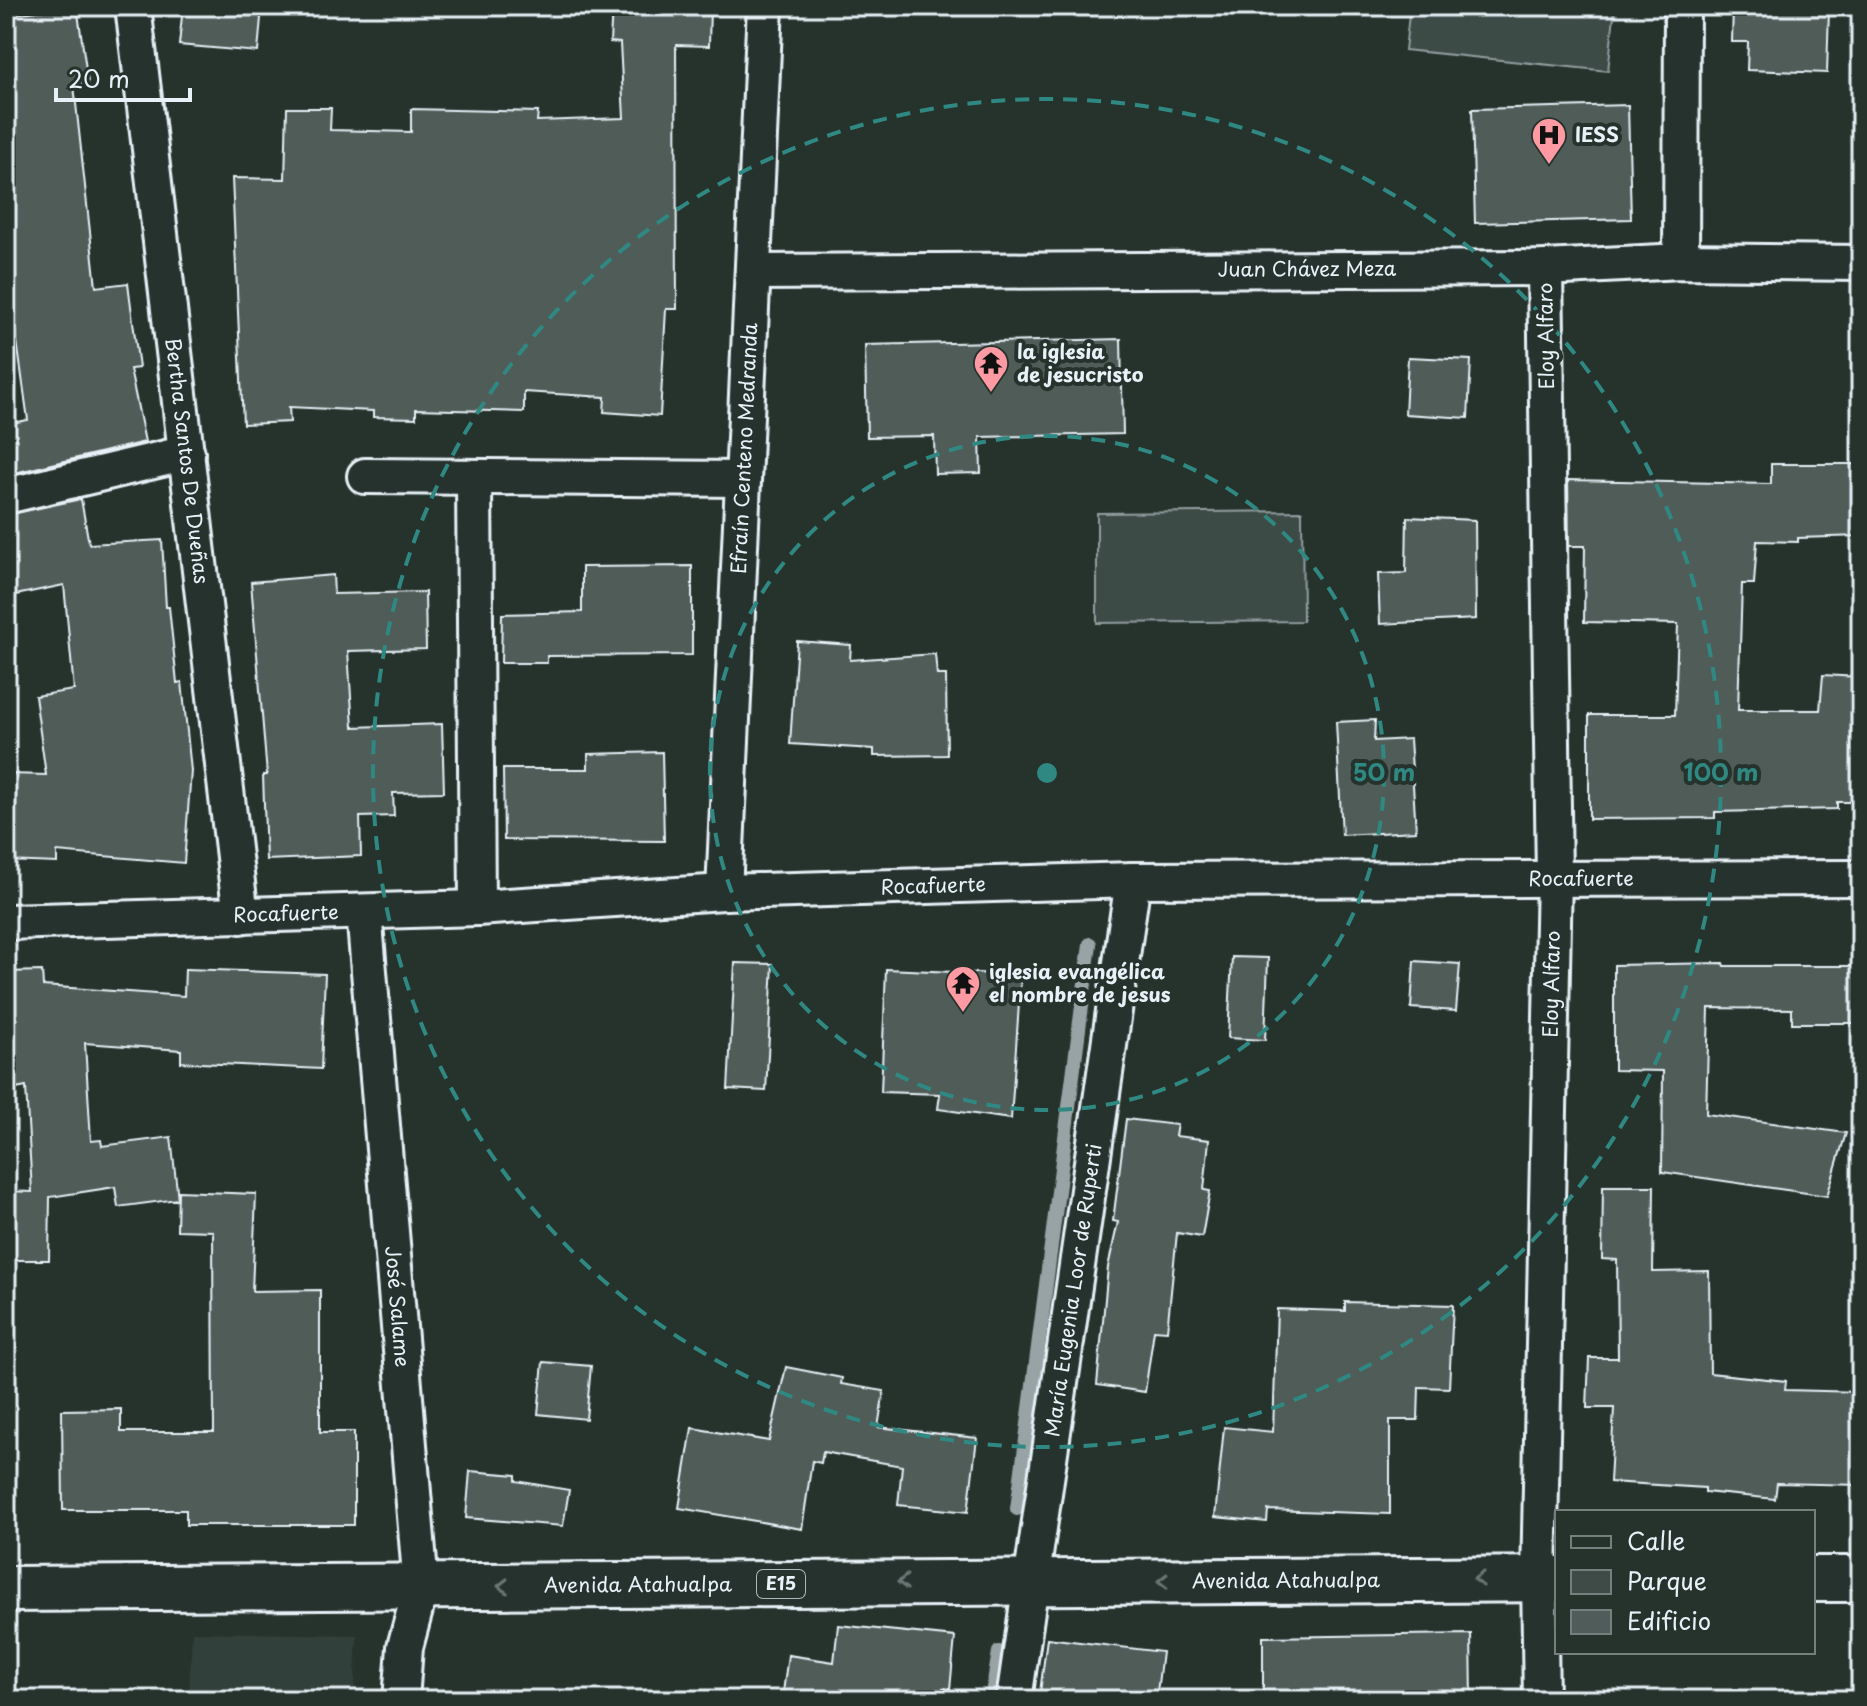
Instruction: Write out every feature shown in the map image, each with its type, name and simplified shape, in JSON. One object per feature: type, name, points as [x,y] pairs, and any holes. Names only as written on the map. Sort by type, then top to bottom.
[{"type":"highway","name":"Avenida Atahualpa","points":[[6,1589],[1548,1579]]},
{"type":"highway","points":[[1815,1579],[1861,1579]]},
{"type":"street","name":"Bertha Santos De Dueñas","points":[[133,6],[241,916]]},
{"type":"street","name":"Efraín Centeno Medranda","points":[[724,892],[765,6]]},
{"type":"street","points":[[1681,261],[1682,6]]},
{"type":"street","name":"Juan Chávez Meza","points":[[753,272],[1545,268],[1681,261],[1861,263]]},
{"type":"street","name":"Eloy Alfaro","points":[[1541,1700],[1548,1579],[1554,876],[1545,268]]},
{"type":"street","points":[[6,496],[187,453]]},
{"type":"street","points":[[365,476],[743,479]]},
{"type":"street","points":[[474,478],[477,908]]},
{"type":"street","name":"Rocafuerte","points":[[6,922],[477,908],[724,892],[1133,880],[1554,876],[1861,878]]},
{"type":"street","name":"María Eugenia Loor de Ruperti","points":[[1014,1700],[1133,880]]},
{"type":"street","name":"José Salame","points":[[364,912],[421,1587],[405,1647],[401,1700]]},
{"type":"shaded area","points":[[192,1632],[357,1635],[354,1700],[189,1700]]},
{"type":"green space","points":[[1410,6],[1615,6],[1608,71],[1405,50]]},
{"type":"green space","points":[[1302,511],[1303,621],[1097,623],[1097,513]]},
{"type":"building","points":[[77,6],[88,83],[74,85],[96,287],[128,283],[139,368],[130,369],[145,442],[6,475],[6,424],[28,420],[11,298],[16,297],[6,197],[6,136],[13,135],[6,83],[6,15]]},
{"type":"building","points":[[183,6],[262,6],[258,52],[179,45]]},
{"type":"building","points":[[612,6],[710,6],[709,46],[676,45],[677,309],[666,309],[660,416],[604,412],[605,397],[524,392],[524,412],[416,409],[416,418],[373,417],[373,411],[289,407],[290,422],[243,424],[232,178],[285,179],[287,108],[331,108],[330,130],[411,132],[411,109],[538,112],[537,121],[624,118],[620,43],[610,42]]},
{"type":"building","points":[[1733,6],[1829,9],[1827,73],[1747,70],[1748,42],[1732,42]]},
{"type":"building","points":[[1628,105],[1631,219],[1475,223],[1472,109]]},
{"type":"building","points":[[1121,339],[1123,434],[980,437],[981,473],[935,474],[934,436],[867,437],[865,345]]},
{"type":"building","points":[[1408,357],[1471,360],[1468,418],[1405,414]]},
{"type":"building","points":[[1771,464],[1858,464],[1861,536],[1798,538],[1798,542],[1757,541],[1754,584],[1742,584],[1738,710],[1820,710],[1823,675],[1859,677],[1861,802],[1837,802],[1837,809],[1715,812],[1715,818],[1589,819],[1589,715],[1675,715],[1678,624],[1584,622],[1585,546],[1569,546],[1568,480],[1771,484]]},
{"type":"building","points":[[81,499],[89,544],[162,540],[166,607],[169,607],[177,683],[182,682],[191,771],[184,863],[57,852],[57,863],[6,861],[8,774],[46,775],[35,696],[74,690],[64,585],[6,597],[6,515]]},
{"type":"building","points":[[1407,517],[1475,520],[1476,619],[1380,624],[1378,574],[1406,573]]},
{"type":"building","points":[[692,566],[692,655],[547,656],[547,663],[501,663],[502,614],[582,612],[582,567]]},
{"type":"building","points":[[333,575],[334,594],[425,592],[426,649],[348,651],[353,727],[442,724],[444,792],[393,793],[394,816],[360,817],[361,856],[266,860],[263,775],[267,775],[251,582]]},
{"type":"building","points":[[797,641],[851,645],[850,660],[935,654],[937,675],[946,675],[947,755],[874,756],[874,749],[790,744]]},
{"type":"building","points":[[1375,720],[1374,741],[1410,739],[1416,831],[1342,835],[1336,722]]},
{"type":"building","points":[[662,752],[664,841],[504,840],[503,769],[588,769],[588,754]]},
{"type":"building","points":[[1232,957],[1268,958],[1265,1040],[1228,1038]]},
{"type":"building","points":[[1414,961],[1460,964],[1456,1011],[1411,1008]]},
{"type":"building","points":[[735,963],[773,964],[766,1091],[728,1089]]},
{"type":"building","points":[[1723,963],[1724,966],[1861,966],[1861,1023],[1792,1023],[1792,1009],[1709,1008],[1706,1114],[1846,1133],[1827,1196],[1662,1172],[1663,1071],[1614,1070],[1614,965]]},
{"type":"building","points":[[185,969],[325,974],[321,1069],[181,1062],[181,1050],[85,1043],[91,1141],[101,1140],[102,1146],[171,1137],[178,1199],[118,1207],[115,1187],[50,1197],[49,1260],[6,1260],[6,1191],[32,1192],[26,1087],[6,1091],[6,972],[42,971],[43,986],[184,996]]},
{"type":"building","points":[[886,969],[1021,975],[1011,1119],[938,1109],[940,1094],[881,1092]]},
{"type":"building","points":[[1126,1119],[1177,1125],[1175,1136],[1209,1140],[1204,1190],[1210,1191],[1202,1237],[1177,1233],[1167,1331],[1154,1330],[1145,1392],[1097,1385],[1108,1267],[1118,1222],[1113,1221]]},
{"type":"building","points":[[1603,1186],[1654,1186],[1653,1272],[1709,1271],[1710,1373],[1786,1381],[1785,1390],[1861,1392],[1861,1485],[1777,1483],[1775,1499],[1705,1492],[1705,1488],[1610,1482],[1614,1408],[1587,1408],[1589,1358],[1618,1358],[1617,1260],[1602,1259]]},
{"type":"building","points":[[178,1191],[256,1194],[252,1291],[320,1290],[320,1432],[354,1432],[354,1525],[186,1525],[186,1510],[63,1510],[62,1410],[121,1409],[121,1432],[214,1432],[213,1231],[177,1230]]},
{"type":"building","points":[[1345,1302],[1453,1305],[1449,1388],[1419,1387],[1418,1420],[1390,1420],[1390,1514],[1268,1510],[1267,1522],[1215,1517],[1224,1427],[1273,1432],[1277,1309],[1345,1311]]},
{"type":"building","points":[[543,1362],[591,1366],[586,1419],[538,1414]]},
{"type":"building","points":[[786,1367],[842,1378],[841,1384],[884,1391],[878,1427],[977,1438],[968,1512],[898,1505],[902,1466],[823,1452],[821,1463],[812,1461],[802,1529],[679,1508],[692,1428],[769,1441]]},
{"type":"building","points":[[470,1471],[516,1475],[516,1481],[569,1490],[563,1526],[466,1518]]},
{"type":"building","points":[[838,1625],[955,1637],[950,1689],[943,1688],[942,1700],[782,1700],[788,1655],[834,1662]]},
{"type":"building","points":[[1471,1634],[1472,1700],[1263,1697],[1263,1637]]},
{"type":"building","points":[[1047,1638],[1162,1652],[1156,1700],[1039,1700]]},
{"type":"waterway","points":[[1017,1509],[1090,944]]},
{"type":"waterway","points":[[991,1700],[999,1652]]},
{"type":"place","name":"IESS","points":[[1549,166]]},
{"type":"place","name":"la iglesia de jesucristo","points":[[991,394]]},
{"type":"place","name":"iglesia evangélica el nombre de jesus","points":[[963,1014]]}]
